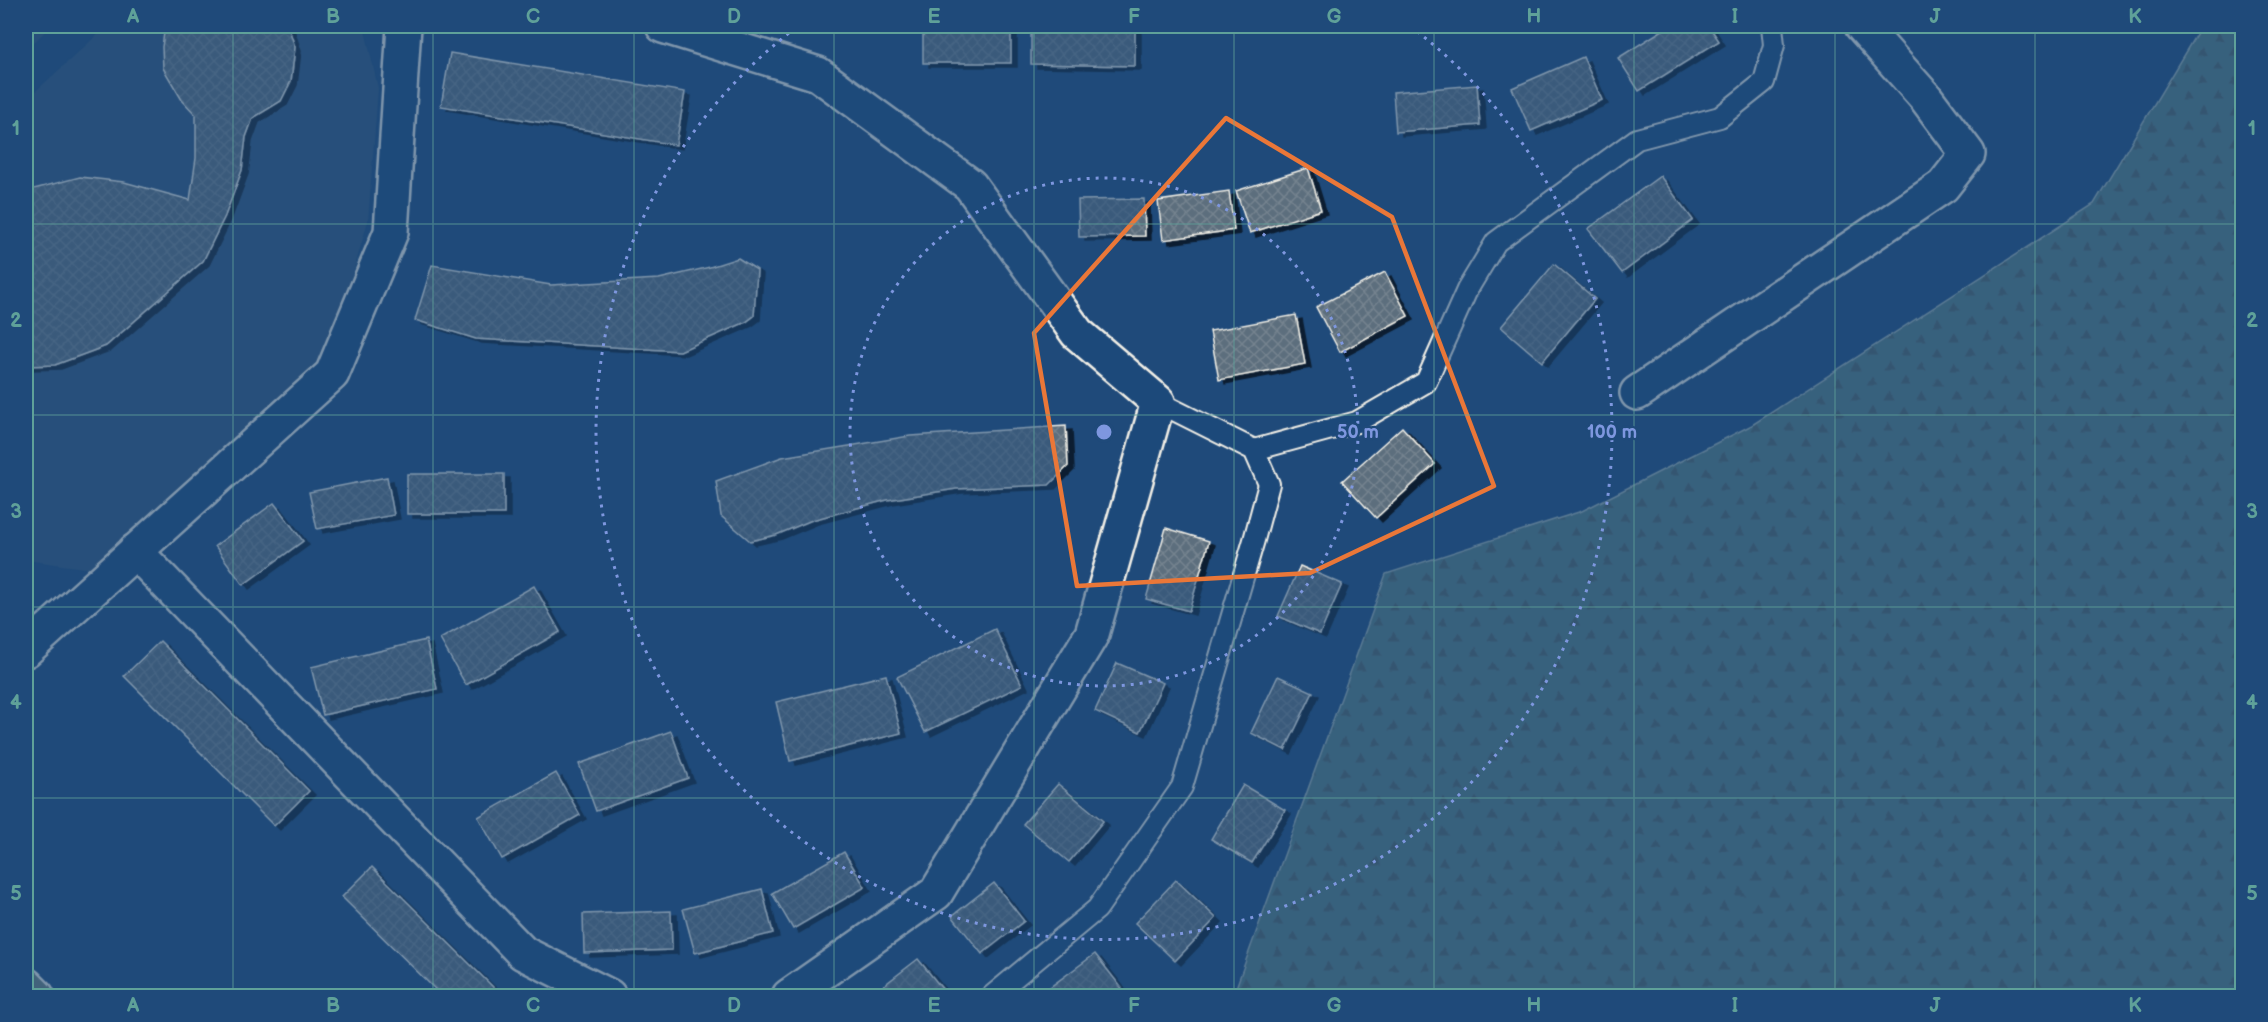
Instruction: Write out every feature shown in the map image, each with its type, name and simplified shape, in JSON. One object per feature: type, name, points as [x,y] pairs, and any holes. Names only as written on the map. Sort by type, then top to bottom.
[{"type":"highway","points":[[26,985],[37,996]]},
{"type":"street","points":[[26,650],[332,374],[391,232],[404,26]]},
{"type":"street","points":[[663,26],[818,74],[970,185],[1077,333],[1158,402],[1092,634],[936,893],[789,996]]},
{"type":"street","points":[[1637,393],[1943,186],[1968,154],[1926,98],[1862,26]]},
{"type":"street","points":[[135,550],[523,953],[609,996]]},
{"type":"lane","points":[[1254,450],[1357,422],[1426,382],[1467,290],[1497,242],[1637,139],[1720,117],[1764,81],[1774,45],[1772,26]]},
{"type":"lane","points":[[992,996],[1097,909],[1182,788],[1269,484],[1254,450],[1158,402]]},
{"type":"highlighted area","points":[[1226,118],[1392,217],[1494,486],[1310,573],[1077,586],[1034,333]]},
{"type":"shaded area","points":[[26,26],[51,26],[26,50]]},
{"type":"shaded area","points":[[107,26],[364,26],[378,88],[368,221],[326,366],[91,569],[26,560],[26,100]]},
{"type":"green space","points":[[2201,26],[2242,26],[2242,996],[1233,996],[1386,574],[1582,511],[1752,425],[2094,204]]},
{"type":"building","points":[[165,26],[288,26],[295,47],[291,81],[281,101],[253,118],[246,137],[242,170],[225,216],[203,261],[106,346],[55,365],[26,366],[26,191],[80,177],[124,182],[190,200],[196,158],[196,115],[182,100],[163,68],[162,47]]},
{"type":"building","points":[[923,26],[1011,26],[1011,63],[923,63]]},
{"type":"building","points":[[1031,26],[1135,26],[1135,66],[1031,64]]},
{"type":"building","points":[[1669,26],[1709,26],[1719,41],[1639,91],[1618,58]]},
{"type":"building","points":[[450,53],[685,92],[676,145],[441,106]]},
{"type":"building","points":[[1583,57],[1602,100],[1531,131],[1512,88]]},
{"type":"building","points":[[1477,85],[1480,125],[1396,132],[1393,92]]},
{"type":"building","points":[[1308,168],[1321,210],[1250,233],[1236,191]]},
{"type":"building","points":[[1660,176],[1693,220],[1622,273],[1588,229]]},
{"type":"building","points":[[1229,191],[1234,230],[1163,240],[1158,201]]},
{"type":"building","points":[[1144,199],[1145,236],[1079,237],[1078,200]]},
{"type":"building","points":[[738,258],[757,270],[754,316],[746,322],[680,351],[476,339],[415,320],[432,265],[551,285],[659,279]]},
{"type":"building","points":[[1554,264],[1595,299],[1542,362],[1501,327]]},
{"type":"building","points":[[1385,272],[1408,316],[1340,352],[1316,307]]},
{"type":"building","points":[[1296,315],[1305,364],[1219,380],[1210,331]]},
{"type":"building","points":[[1066,426],[1068,466],[1049,485],[956,489],[887,500],[812,520],[776,535],[750,541],[721,516],[716,481],[782,457],[910,436]]},
{"type":"building","points":[[1402,427],[1435,464],[1376,518],[1342,481]]},
{"type":"building","points":[[407,474],[504,474],[504,514],[407,514]]},
{"type":"building","points":[[387,477],[394,515],[317,529],[309,492]]},
{"type":"building","points":[[274,503],[303,541],[243,585],[215,546]]},
{"type":"building","points":[[1166,528],[1209,541],[1189,611],[1146,599]]},
{"type":"building","points":[[1300,566],[1342,584],[1320,634],[1278,616]]},
{"type":"building","points":[[534,586],[560,632],[466,685],[440,639]]},
{"type":"building","points":[[995,629],[1022,685],[925,732],[897,677]]},
{"type":"building","points":[[426,640],[437,689],[323,715],[311,667]]},
{"type":"building","points":[[160,641],[309,791],[274,826],[124,676]]},
{"type":"building","points":[[1117,663],[1163,683],[1140,732],[1095,711]]},
{"type":"building","points":[[886,675],[901,733],[790,761],[776,702]]},
{"type":"building","points":[[1278,676],[1313,692],[1285,750],[1251,733]]},
{"type":"building","points":[[671,731],[688,778],[596,811],[579,764]]},
{"type":"building","points":[[556,773],[580,815],[502,859],[478,817]]},
{"type":"building","points":[[1058,784],[1103,821],[1069,862],[1023,824]]},
{"type":"building","points":[[1243,785],[1285,810],[1252,863],[1211,839]]},
{"type":"building","points":[[844,852],[865,887],[793,929],[772,893]]},
{"type":"building","points":[[372,867],[502,996],[442,996],[342,897]]},
{"type":"building","points":[[1176,880],[1216,918],[1175,961],[1135,923]]},
{"type":"building","points":[[994,883],[1024,921],[982,954],[952,916]]},
{"type":"building","points":[[762,889],[773,933],[695,953],[683,909]]},
{"type":"building","points":[[671,911],[672,950],[584,953],[583,914]]},
{"type":"building","points":[[1095,954],[1124,991],[1117,996],[1050,996],[1046,990]]},
{"type":"building","points":[[918,959],[948,996],[870,996]]}]
